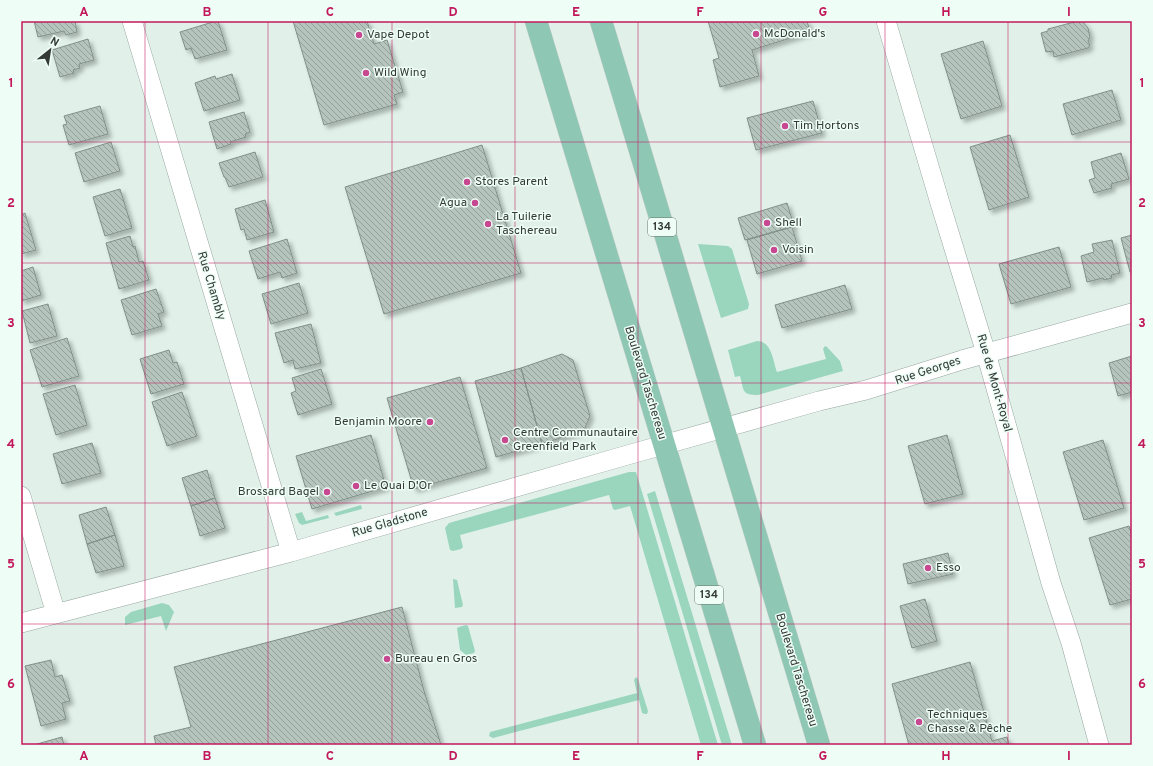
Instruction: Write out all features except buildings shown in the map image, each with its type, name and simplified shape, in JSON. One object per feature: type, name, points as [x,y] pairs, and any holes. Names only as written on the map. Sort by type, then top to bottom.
[{"type":"main road","name":"Boulevard Taschereau","points":[[536,21],[754,745]]},
{"type":"main road","name":"Boulevard Taschereau","points":[[601,21],[819,745]]},
{"type":"street","name":"Rue Chambly","points":[[132,21],[291,552]]},
{"type":"street","name":"Rue de Mont-Royal","points":[[886,21],[986,353],[1051,583],[1071,643],[1099,745]]},
{"type":"street","name":"Rue Georges","points":[[724,428],[819,401],[873,388],[986,353],[1132,313]]},
{"type":"street","name":"Rue Gladstone","points":[[21,623],[291,552],[724,428]]},
{"type":"street","points":[[21,496],[56,614]]},
{"type":"green space","points":[[698,244],[728,246],[732,249],[749,304],[748,309],[721,318]]},
{"type":"green space","points":[[757,341],[766,344],[769,348],[777,372],[826,359],[823,349],[825,346],[840,361],[843,371],[758,395],[746,393],[744,391],[740,376],[735,377],[728,350]]},
{"type":"green space","points":[[629,472],[636,472],[718,745],[701,745],[630,506],[615,510],[613,509],[609,495],[460,535],[463,547],[453,551],[450,550],[445,528],[449,523]]},
{"type":"green space","points":[[655,491],[732,745],[722,745],[647,494]]},
{"type":"green space","points":[[361,505],[362,509],[336,516],[334,513]]},
{"type":"green space","points":[[302,512],[306,521],[328,515],[329,518],[302,525],[299,523],[295,514]]},
{"type":"green space","points":[[453,579],[457,580],[463,605],[462,607],[455,608]]},
{"type":"green space","points":[[162,603],[169,605],[174,612],[166,631],[161,616],[125,625],[125,617],[131,612]]},
{"type":"green space","points":[[466,625],[468,626],[475,651],[474,653],[466,655],[460,650],[457,628]]},
{"type":"green space","points":[[636,677],[638,679],[648,711],[647,714],[642,713],[639,700],[493,738],[489,736],[490,732],[637,693],[634,680]]},
{"type":"place","name":"McDonald's","points":[[756,34]]},
{"type":"place","name":"Vape Depot","points":[[359,35]]},
{"type":"place","name":"Wild Wing","points":[[366,73]]},
{"type":"place","name":"Tim Hortons","points":[[785,126]]},
{"type":"place","name":"Stores Parent","points":[[467,182]]},
{"type":"place","name":"Agua","points":[[475,203]]},
{"type":"place","name":"Shell","points":[[767,223]]},
{"type":"place","name":"La Tuilerie Taschereau","points":[[488,224]]},
{"type":"place","name":"Voisin","points":[[774,250]]},
{"type":"place","name":"Benjamin Moore","points":[[430,422]]},
{"type":"place","name":"Centre Communautaire Greenfield Park","points":[[505,440]]},
{"type":"place","name":"Le Quai D'Or","points":[[356,486]]},
{"type":"place","name":"Brossard Bagel","points":[[327,492]]},
{"type":"place","name":"Esso","points":[[928,568]]},
{"type":"place","name":"Bureau en Gros","points":[[387,659]]},
{"type":"place","name":"Techniques Chasse & Pêche","points":[[919,722]]}]
